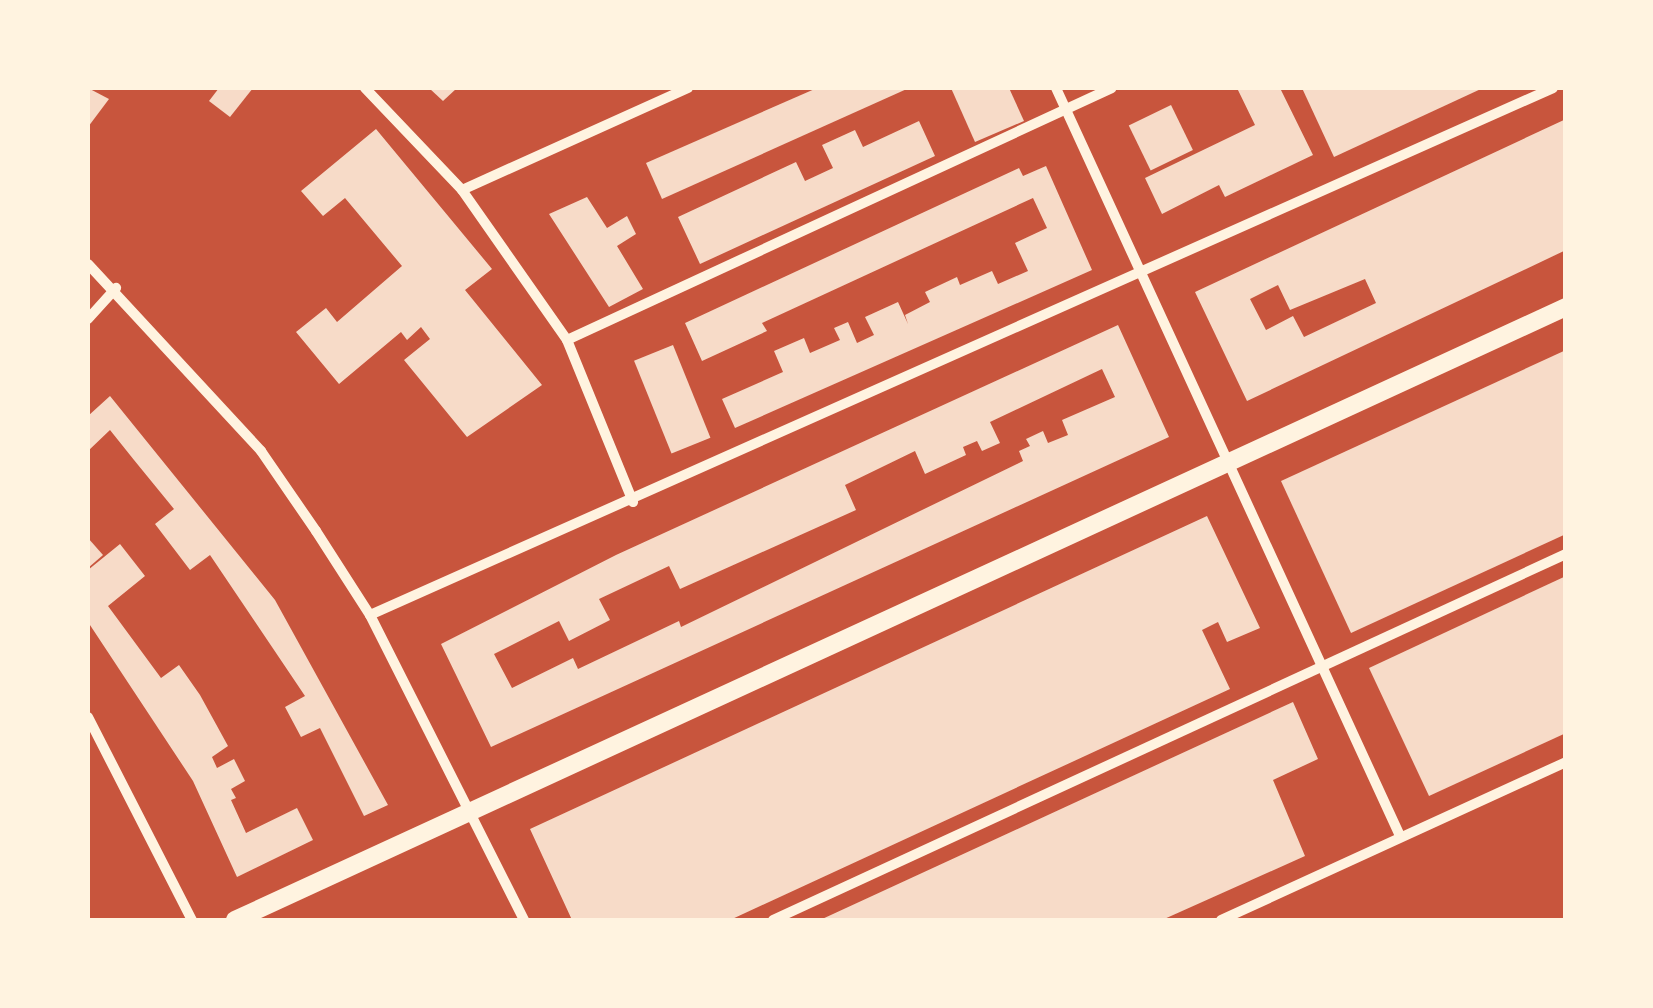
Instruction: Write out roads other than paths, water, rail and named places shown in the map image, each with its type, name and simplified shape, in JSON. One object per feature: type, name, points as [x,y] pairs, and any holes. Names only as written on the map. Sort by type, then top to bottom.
[{"type":"street","points":[[365,88],[462,190],[567,340],[633,502]]},
{"type":"street","points":[[462,190],[688,88]]},
{"type":"street","points":[[1056,88],[1400,836]]},
{"type":"street","points":[[567,340],[1112,88]]},
{"type":"street","points":[[370,615],[633,502],[1553,88]]},
{"type":"street","points":[[88,264],[116,288],[261,450],[370,615],[524,920]]},
{"type":"street","points":[[88,319],[116,288]]},
{"type":"street","points":[[235,920],[1566,307]]},
{"type":"street","points":[[773,920],[1566,554]]},
{"type":"street","points":[[88,717],[192,920]]},
{"type":"street","points":[[1221,920],[1566,762]]}]
